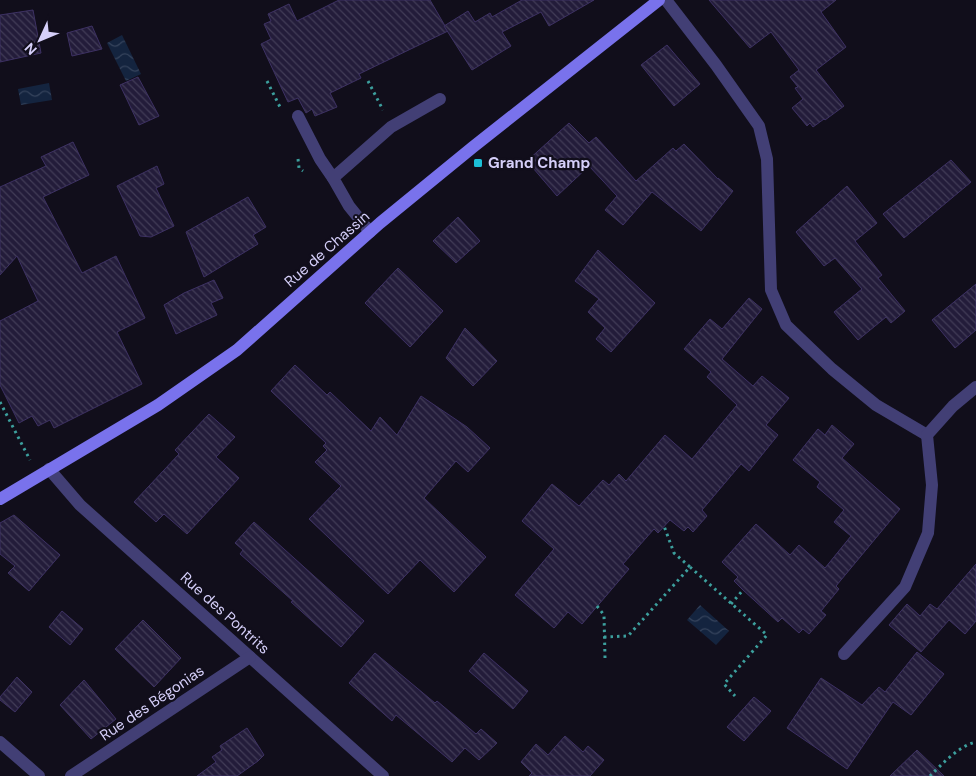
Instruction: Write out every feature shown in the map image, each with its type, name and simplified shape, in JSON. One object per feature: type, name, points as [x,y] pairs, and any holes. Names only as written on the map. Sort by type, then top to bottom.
[{"type":"main road","name":"Rue de Chassin","points":[[0,499],[158,405],[237,350],[370,232],[473,147],[659,0]]},
{"type":"street","points":[[666,0],[759,126],[767,159],[771,290],[786,325],[832,369],[876,405],[927,435]]},
{"type":"street","points":[[333,178],[391,127],[440,99]]},
{"type":"street","points":[[298,116],[320,159],[349,206],[370,232]]},
{"type":"street","points":[[844,654],[905,587],[928,533],[932,485],[927,435],[953,406],[976,387]]},
{"type":"street","name":"Rue des Pontrits","points":[[49,469],[80,504],[383,776]]},
{"type":"street","name":"Rue des Bégonias","points":[[71,776],[250,657]]},
{"type":"street","points":[[0,742],[39,776]]},
{"type":"path","points":[[368,81],[391,127]]},
{"type":"path","points":[[0,402],[38,476]]},
{"type":"path","points":[[664,526],[674,553],[767,635],[724,684],[735,696]]},
{"type":"path","points":[[604,637],[628,636],[690,567]]},
{"type":"path","points":[[731,604],[743,590]]},
{"type":"path","points":[[597,606],[604,615],[605,658]]},
{"type":"path","points":[[930,776],[946,760],[976,742]]},
{"type":"water","points":[[122,35],[141,74],[126,81],[107,43]]},
{"type":"water","points":[[49,83],[52,100],[21,105],[18,89]]},
{"type":"water","points":[[700,605],[729,631],[716,645],[687,620]]},
{"type":"building","points":[[339,0],[430,0],[448,31],[359,74],[361,78],[330,93],[337,107],[315,116],[312,109],[306,113],[298,98],[288,102],[261,44],[271,39],[264,24],[271,21],[268,14],[289,4],[297,21]]},
{"type":"building","points":[[522,0],[594,0],[549,26],[541,12],[502,32],[511,46],[472,70],[444,26],[468,11],[475,22],[490,13],[492,17]]},
{"type":"building","points":[[709,0],[836,0],[821,12],[846,47],[816,70],[844,106],[813,127],[810,123],[807,126],[792,108],[803,99],[795,88],[798,87],[790,77],[799,70],[771,32],[750,48]]},
{"type":"building","points":[[33,10],[41,53],[0,62],[0,15]]},
{"type":"building","points":[[92,26],[102,49],[72,56],[67,33]]},
{"type":"building","points":[[667,45],[700,84],[674,106],[641,65]]},
{"type":"building","points":[[138,77],[159,116],[139,125],[120,85]]},
{"type":"building","points":[[569,123],[589,143],[596,137],[636,181],[673,148],[676,151],[684,144],[718,179],[733,191],[701,231],[652,192],[623,225],[605,210],[617,196],[589,166],[557,196],[527,161]]},
{"type":"building","points":[[73,142],[89,175],[43,197],[82,273],[116,256],[145,318],[117,332],[142,384],[54,428],[50,420],[38,426],[32,416],[19,423],[0,385],[0,321],[38,301],[17,256],[0,275],[0,187],[46,166],[41,157]]},
{"type":"building","points":[[951,160],[971,182],[904,238],[883,214]]},
{"type":"building","points":[[157,166],[164,184],[156,188],[174,226],[151,237],[140,236],[117,186]]},
{"type":"building","points":[[847,186],[877,223],[855,241],[882,275],[878,278],[905,311],[891,323],[886,317],[858,340],[834,312],[862,289],[835,258],[824,266],[796,232]]},
{"type":"building","points":[[248,197],[266,227],[253,235],[258,244],[204,277],[186,232]]},
{"type":"building","points":[[458,217],[480,241],[456,263],[433,241]]},
{"type":"building","points":[[598,250],[655,303],[611,352],[596,339],[605,328],[588,312],[599,299],[575,281]]},
{"type":"building","points":[[398,268],[443,311],[410,347],[365,303]]},
{"type":"building","points":[[214,280],[223,298],[211,303],[217,315],[176,334],[164,305],[184,293]]},
{"type":"building","points":[[976,284],[976,330],[955,348],[932,320]]},
{"type":"building","points":[[749,298],[762,309],[722,359],[753,386],[762,376],[789,398],[766,425],[778,435],[749,471],[741,464],[702,510],[707,516],[693,532],[688,527],[684,531],[670,520],[658,533],[654,529],[623,564],[629,569],[582,624],[568,612],[554,628],[515,595],[554,549],[522,521],[552,484],[579,506],[603,480],[609,485],[619,474],[626,481],[665,435],[692,459],[737,405],[707,377],[711,372],[684,349],[710,319],[722,329]]},
{"type":"building","points":[[465,328],[497,361],[473,386],[446,358]]},
{"type":"building","points":[[295,365],[327,395],[330,392],[371,431],[380,417],[397,435],[421,396],[467,427],[490,448],[468,472],[456,461],[424,498],[486,557],[454,592],[420,560],[388,594],[309,519],[341,486],[315,462],[327,450],[323,446],[326,443],[271,391]]},
{"type":"building","points":[[209,414],[235,437],[216,457],[239,478],[187,534],[164,514],[156,522],[134,502],[179,454],[175,450]]},
{"type":"building","points":[[832,425],[854,444],[842,458],[900,509],[836,586],[839,589],[821,611],[826,615],[809,634],[803,629],[799,633],[782,618],[778,622],[743,590],[734,581],[738,577],[722,562],[756,524],[790,555],[799,545],[825,568],[851,536],[834,522],[844,510],[817,487],[820,482],[793,460],[818,429],[825,435]]},
{"type":"building","points":[[14,515],[60,555],[29,591],[8,573],[15,566],[0,554],[0,523]]},
{"type":"building","points":[[254,522],[364,621],[341,647],[240,554],[243,550],[235,543]]},
{"type":"building","points":[[976,564],[976,621],[965,634],[949,620],[921,652],[889,625],[907,604],[920,616],[930,604],[937,609]]},
{"type":"building","points":[[62,611],[83,629],[70,645],[49,627]]},
{"type":"building","points":[[143,620],[181,658],[154,687],[115,649]]},
{"type":"building","points":[[917,652],[944,674],[911,715],[893,702],[847,769],[787,728],[821,678],[862,705],[879,687],[885,692]]},
{"type":"building","points":[[375,653],[476,734],[481,729],[497,743],[479,760],[465,748],[452,762],[396,715],[392,721],[349,683]]},
{"type":"building","points":[[484,653],[528,691],[513,709],[469,671]]},
{"type":"building","points":[[17,677],[32,692],[15,712],[0,700],[0,697]]},
{"type":"building","points":[[84,680],[116,719],[91,739],[60,705]]},
{"type":"building","points":[[754,697],[771,711],[744,741],[727,727]]},
{"type":"building","points":[[247,728],[264,755],[258,761],[237,776],[197,776],[216,762],[212,757],[222,750],[220,746]]},
{"type":"building","points":[[565,736],[583,752],[588,746],[604,760],[590,776],[529,776],[532,773],[521,762],[536,744],[548,755]]},
{"type":"building","points":[[917,750],[944,776],[890,776]]},
{"type":"place","name":"Grand Champ","points":[[478,163]]}]
